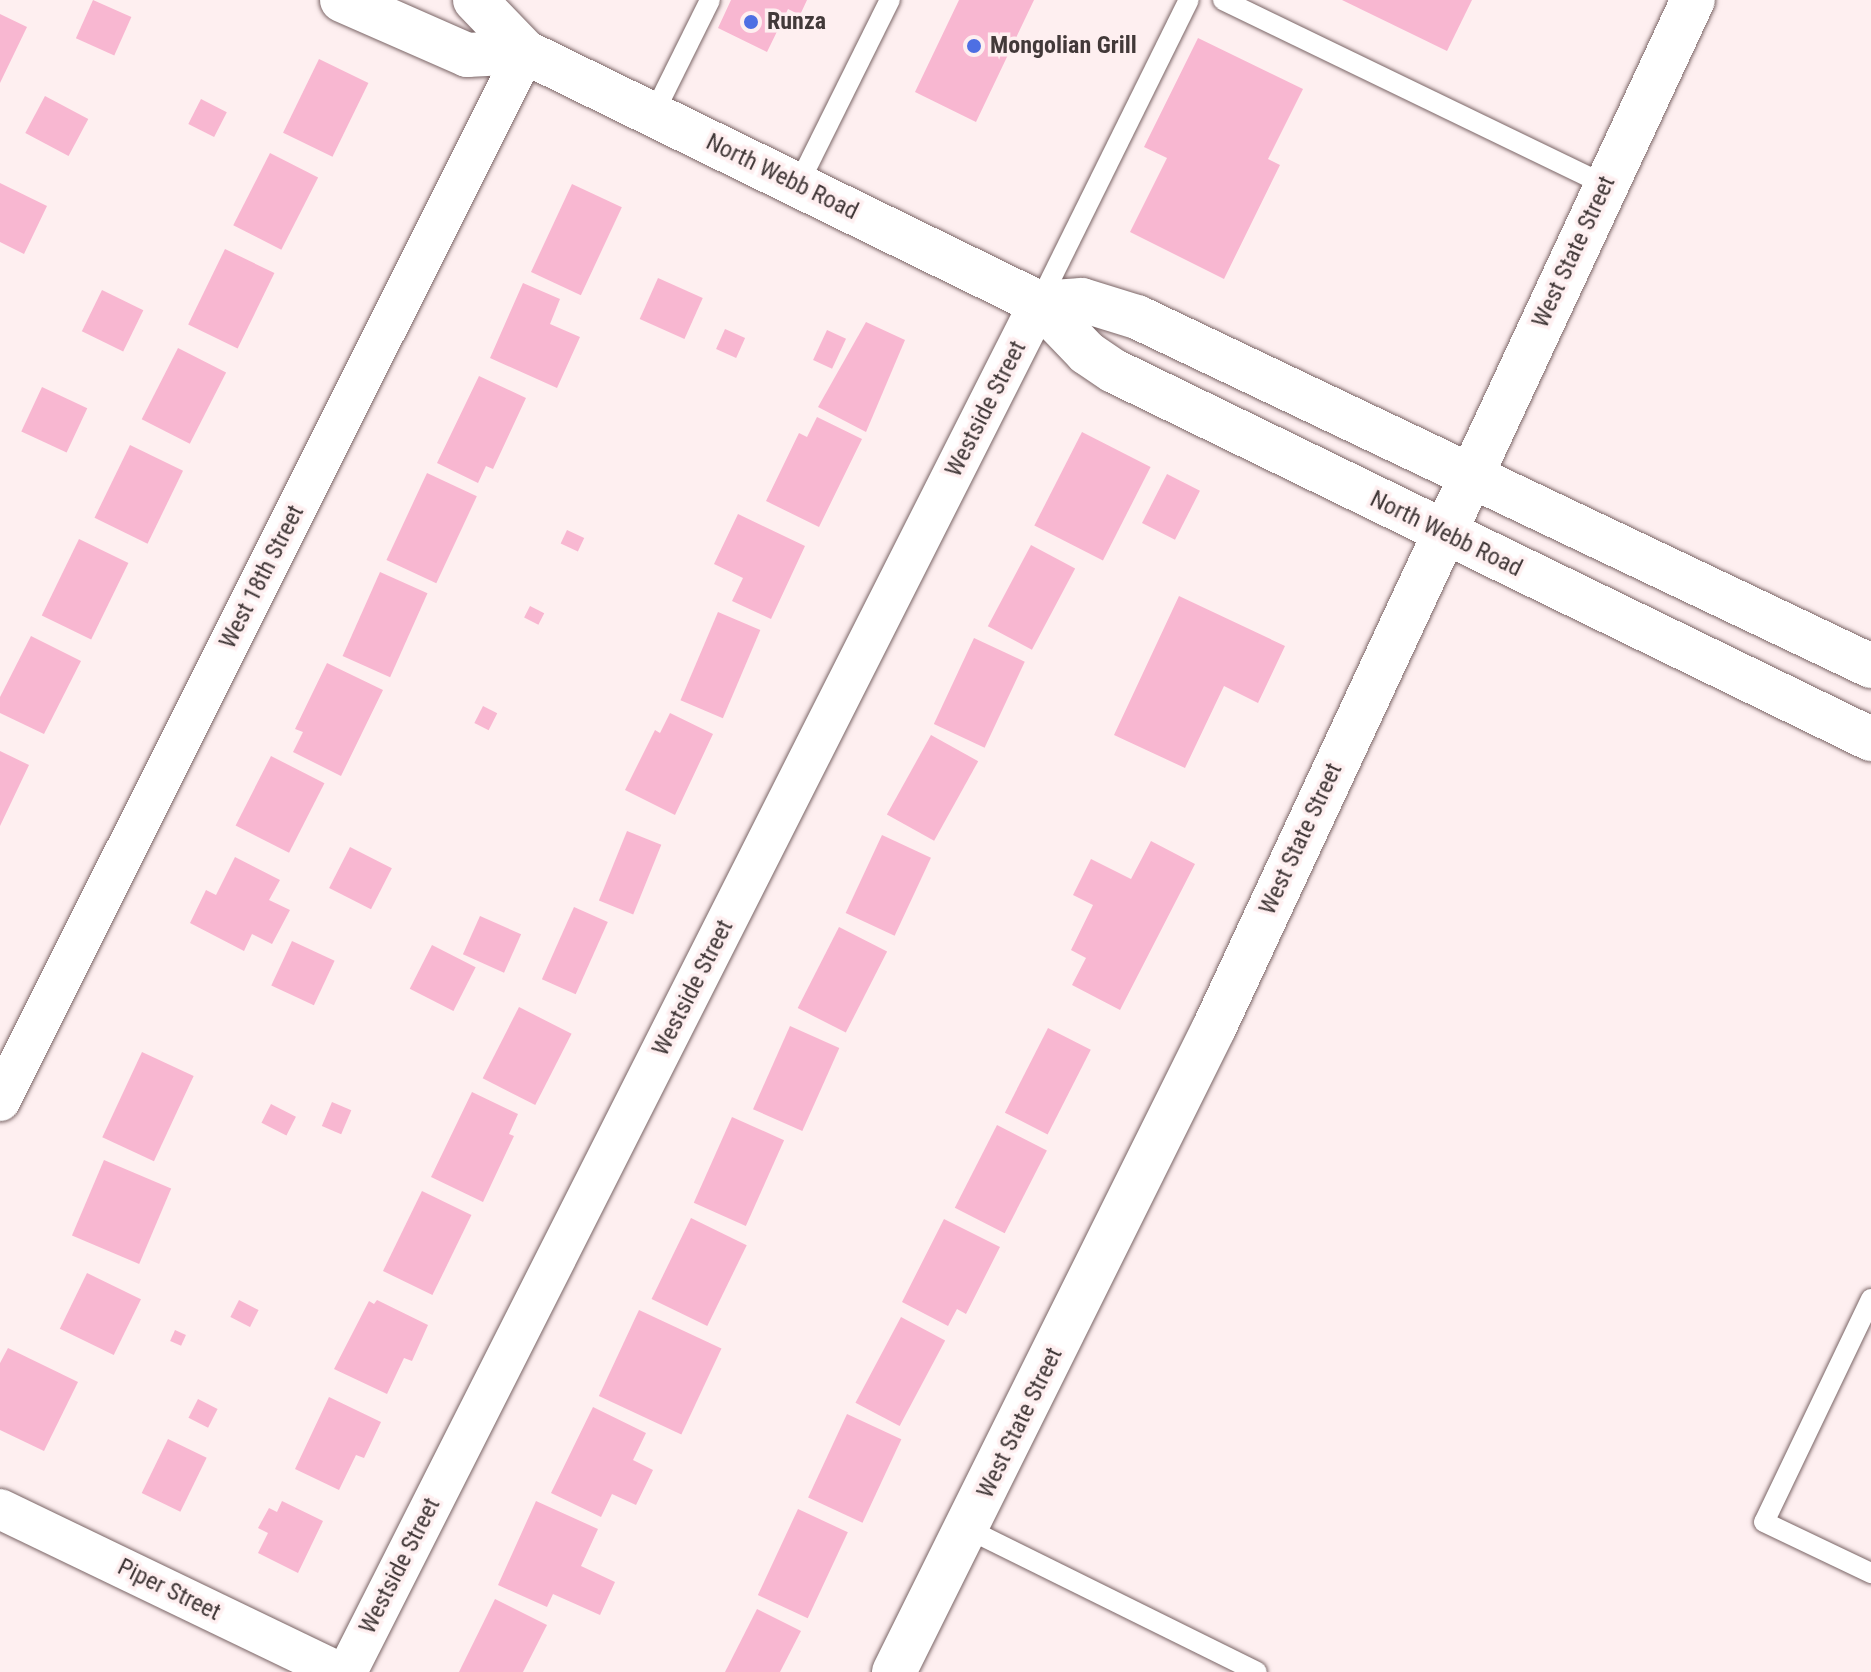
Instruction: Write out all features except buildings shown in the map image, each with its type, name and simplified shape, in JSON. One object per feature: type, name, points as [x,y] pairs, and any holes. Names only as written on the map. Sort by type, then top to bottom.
[{"type":"main road","name":"North Webb Road","points":[[342,0],[467,55],[525,52]]},
{"type":"main road","name":"North Webb Road","points":[[475,0],[525,52],[1039,303],[1087,353],[1114,371],[1871,739]]},
{"type":"main road","name":"West State Street","points":[[894,1672],[968,1529],[1214,1028],[1442,532],[1693,0]]},
{"type":"main road","points":[[1039,303],[1082,300],[1108,305],[1470,473],[1871,666]]},
{"type":"street","name":"West 18th Street","points":[[0,1101],[525,52]]},
{"type":"street","name":"Westside Street","points":[[347,1672],[1039,303]]},
{"type":"street","name":"Piper Street","points":[[0,1509],[339,1672]]},
{"type":"lane","points":[[653,115],[710,0]]},
{"type":"lane","points":[[798,185],[890,0]]},
{"type":"lane","points":[[1039,303],[1189,0]]},
{"type":"lane","points":[[1223,0],[1605,185]]},
{"type":"lane","points":[[1871,1299],[1764,1522],[1871,1573]]},
{"type":"lane","points":[[968,1529],[1257,1672]]},
{"type":"place","name":"Runza","points":[[751,22]]},
{"type":"place","name":"Mongolian Grill","points":[[974,46]]}]
